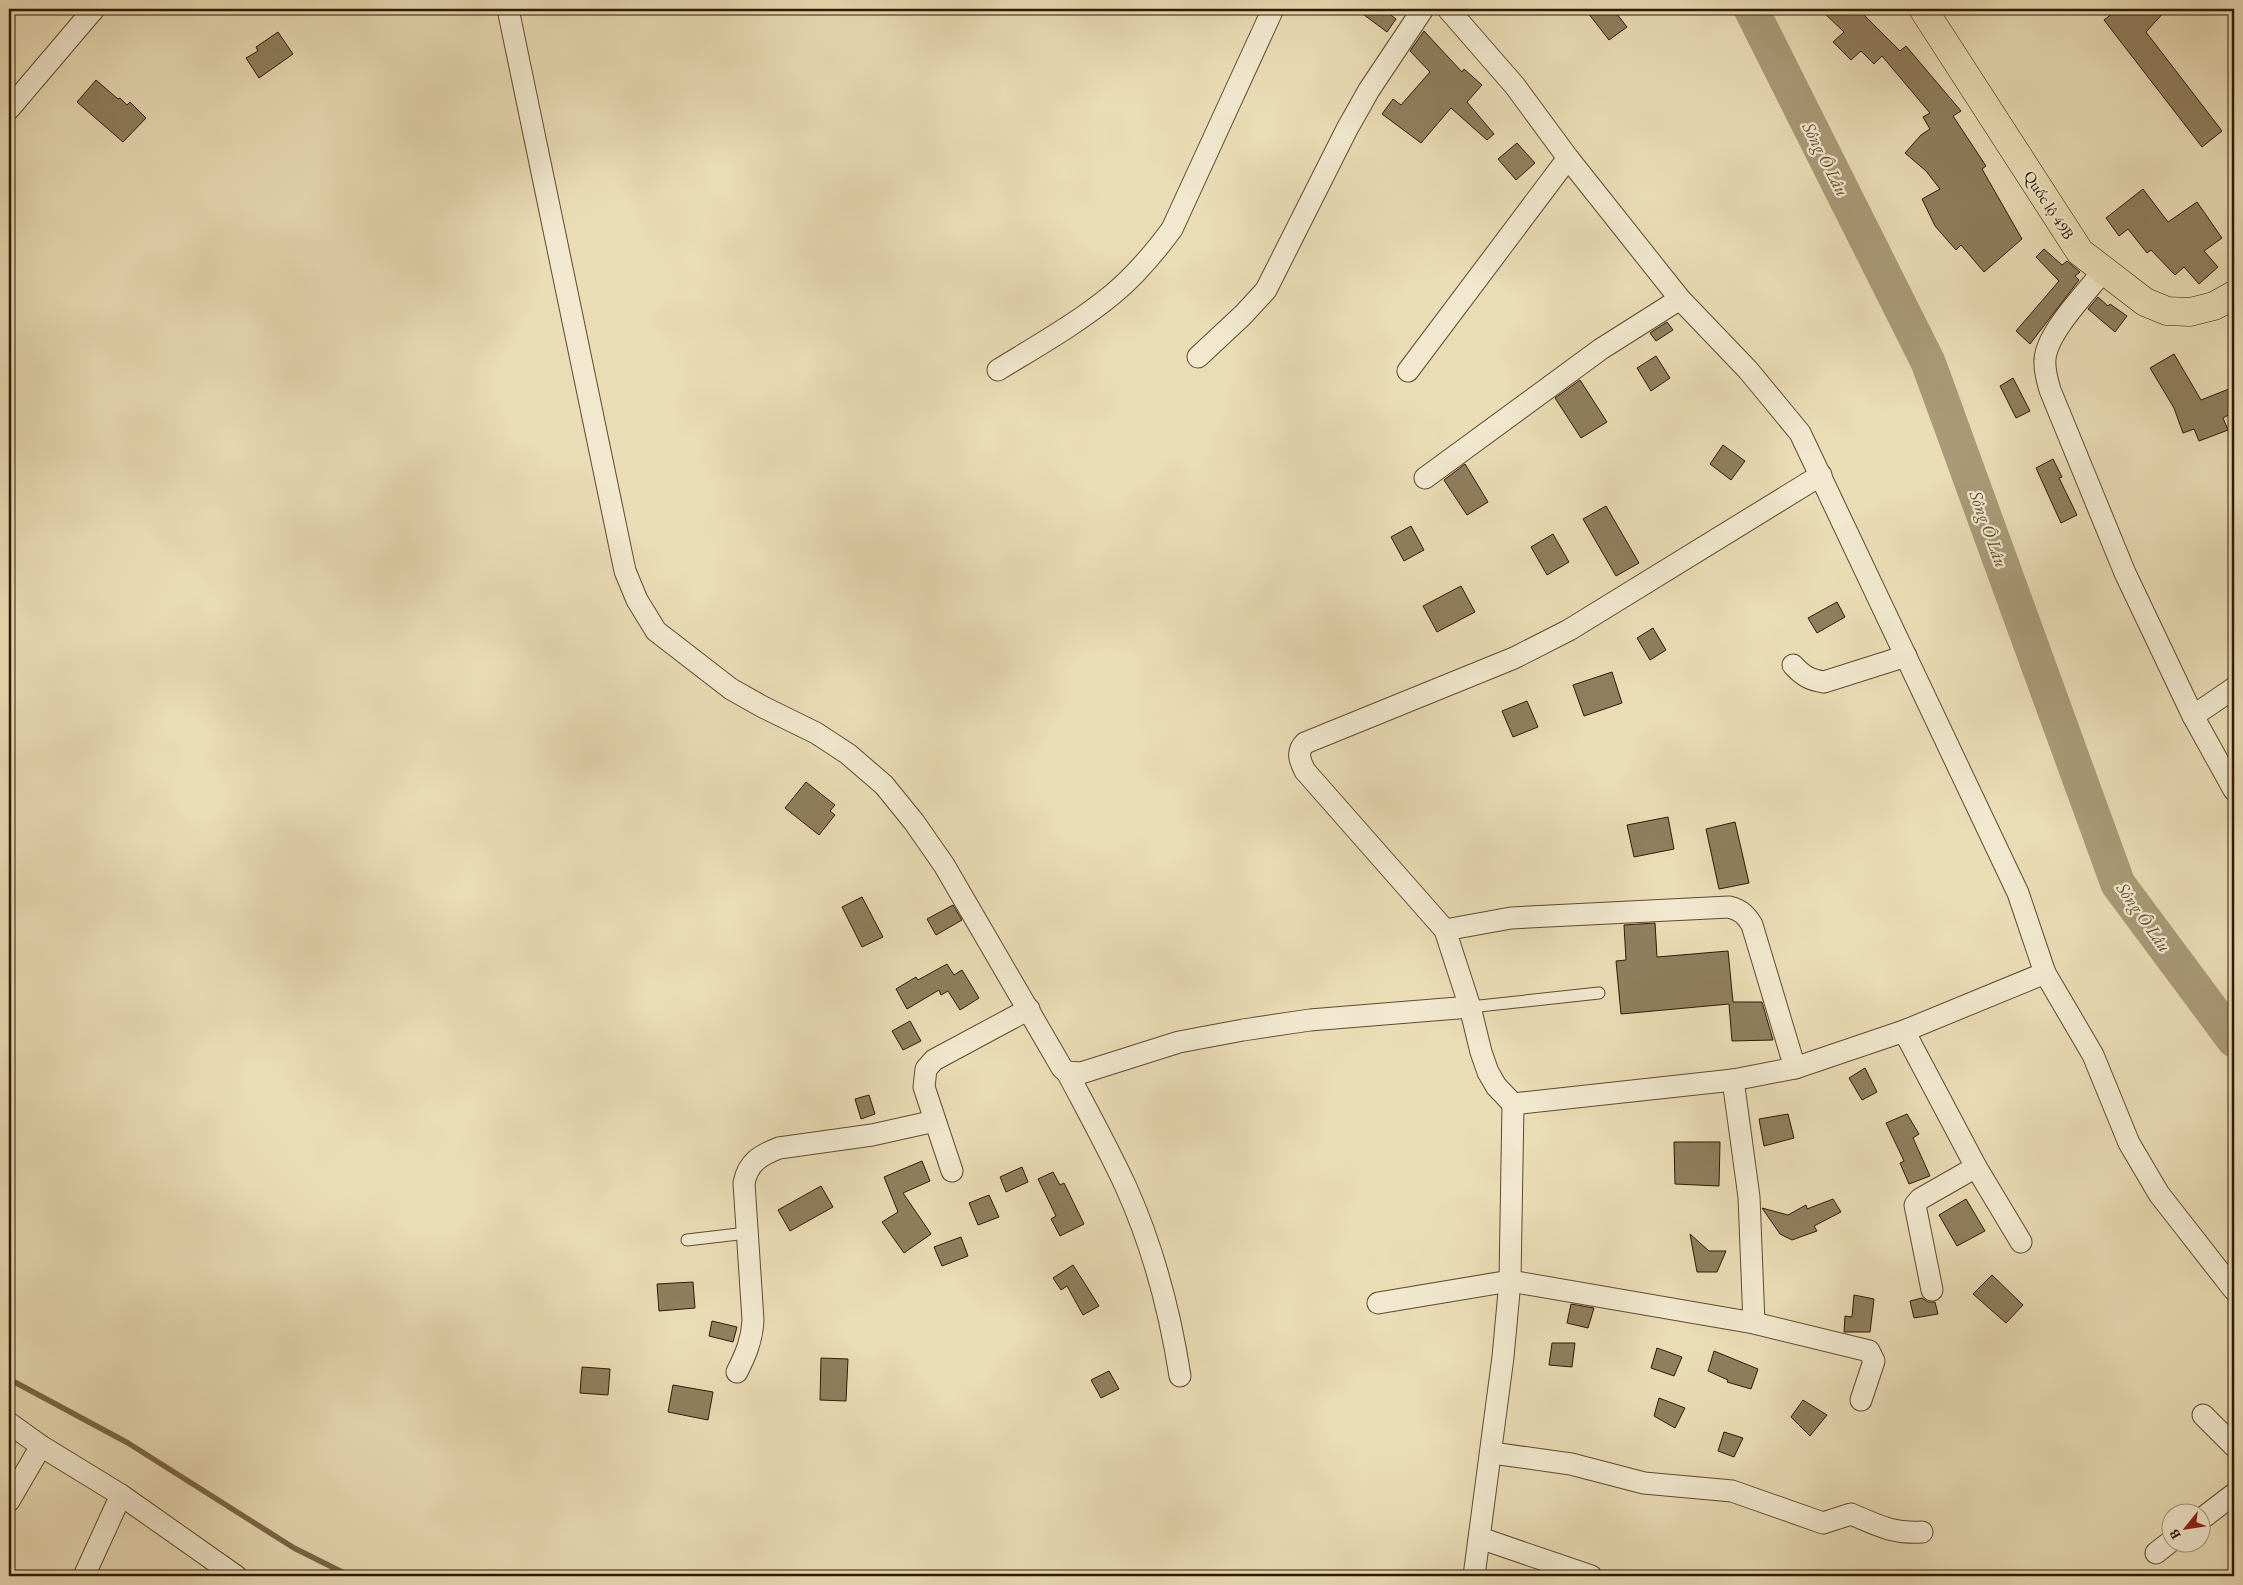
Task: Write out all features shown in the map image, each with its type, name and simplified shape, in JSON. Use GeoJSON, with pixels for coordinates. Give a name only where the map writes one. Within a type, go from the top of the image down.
{"type":"FeatureCollection","features":[{"type":"Feature","properties":{"kind":"main road","name":"Quốc lộ 49B"},"geometry":{"type":"LineString","coordinates":[[1923,9],[2080,252],[2145,302],[2167,311],[2190,312],[2214,306],[2234,295]]}},
{"type":"Feature","properties":{"kind":"street"},"geometry":{"type":"LineString","coordinates":[[9,109],[94,9]]}},
{"type":"Feature","properties":{"kind":"street"},"geometry":{"type":"LineString","coordinates":[[508,9],[625,570],[637,600],[656,631],[700,666],[763,708],[816,733],[848,754],[884,785],[914,822],[944,866],[1062,1068],[1067,1072],[1126,1186],[1141,1224],[1173,1328],[1180,1376]]}},
{"type":"Feature","properties":{"kind":"street"},"geometry":{"type":"LineString","coordinates":[[998,370],[1080,319],[1114,294],[1161,244],[1172,229],[1273,9]]}},
{"type":"Feature","properties":{"kind":"street"},"geometry":{"type":"LineString","coordinates":[[1198,357],[1266,290],[1347,129],[1369,90],[1422,9]]}},
{"type":"Feature","properties":{"kind":"street"},"geometry":{"type":"LineString","coordinates":[[1448,9],[1515,86],[1568,158],[1680,299],[1748,370],[1800,433],[2018,893],[2045,973],[2093,1055],[2129,1143],[2159,1194],[2234,1290]]}},
{"type":"Feature","properties":{"kind":"street"},"geometry":{"type":"LineString","coordinates":[[1408,371],[1568,158]]}},
{"type":"Feature","properties":{"kind":"street"},"geometry":{"type":"LineString","coordinates":[[2104,270],[2053,335],[2047,348],[2045,361],[2046,376],[2124,573],[2193,716],[2234,790]]}},
{"type":"Feature","properties":{"kind":"street"},"geometry":{"type":"LineString","coordinates":[[1425,478],[1601,349],[1680,299]]}},
{"type":"Feature","properties":{"kind":"street"},"geometry":{"type":"LineString","coordinates":[[1474,1576],[1492,1454],[1510,1281],[1513,1104],[1496,1086],[1480,1052],[1470,1007],[1445,930],[1306,771],[1299,755],[1300,748],[1305,743],[1505,662],[1569,630],[1821,475]]}},
{"type":"Feature","properties":{"kind":"street"},"geometry":{"type":"LineString","coordinates":[[1793,665],[1802,675],[1812,680],[1824,682],[1906,656]]}},
{"type":"Feature","properties":{"kind":"street"},"geometry":{"type":"LineString","coordinates":[[2193,716],[2234,688]]}},
{"type":"Feature","properties":{"kind":"street"},"geometry":{"type":"LineString","coordinates":[[1445,930],[1511,918],[1729,907],[1738,910],[1746,916],[1752,925],[1795,1068]]}},
{"type":"Feature","properties":{"kind":"street"},"geometry":{"type":"LineString","coordinates":[[1513,1104],[1733,1080],[1795,1068],[1904,1031],[2045,973]]}},
{"type":"Feature","properties":{"kind":"street"},"geometry":{"type":"LineString","coordinates":[[1067,1072],[1081,1073],[1179,1042],[1243,1030],[1310,1020],[1470,1007]]}},
{"type":"Feature","properties":{"kind":"street"},"geometry":{"type":"LineString","coordinates":[[952,1172],[924,1088],[926,1068],[934,1060],[1029,1009]]}},
{"type":"Feature","properties":{"kind":"street"},"geometry":{"type":"LineString","coordinates":[[1904,1031],[1976,1166],[2021,1242]]}},
{"type":"Feature","properties":{"kind":"street"},"geometry":{"type":"LineString","coordinates":[[1733,1080],[1749,1197],[1754,1323]]}},
{"type":"Feature","properties":{"kind":"street"},"geometry":{"type":"LineString","coordinates":[[737,1372],[750,1347],[754,1320],[744,1182],[746,1172],[754,1161],[766,1153],[779,1148],[872,1135],[935,1121]]}},
{"type":"Feature","properties":{"kind":"street"},"geometry":{"type":"LineString","coordinates":[[1932,1290],[1915,1205],[1920,1199],[1976,1166]]}},
{"type":"Feature","properties":{"kind":"street"},"geometry":{"type":"LineString","coordinates":[[1378,1303],[1510,1281],[1754,1323],[1869,1351],[1874,1360],[1861,1400]]}},
{"type":"Feature","properties":{"kind":"street"},"geometry":{"type":"LineString","coordinates":[[2203,1415],[2234,1446]]}},
{"type":"Feature","properties":{"kind":"street"},"geometry":{"type":"LineString","coordinates":[[9,1423],[41,1446],[121,1495],[236,1576]]}},
{"type":"Feature","properties":{"kind":"street"},"geometry":{"type":"LineString","coordinates":[[9,1501],[41,1446]]}},
{"type":"Feature","properties":{"kind":"street"},"geometry":{"type":"LineString","coordinates":[[1492,1454],[1570,1464],[1644,1483],[1732,1490],[1823,1523],[1851,1514],[1892,1531],[1905,1533],[1922,1532]]}},
{"type":"Feature","properties":{"kind":"street"},"geometry":{"type":"LineString","coordinates":[[2210,1512],[2234,1494]]}},
{"type":"Feature","properties":{"kind":"street"},"geometry":{"type":"LineString","coordinates":[[84,1576],[121,1495]]}},
{"type":"Feature","properties":{"kind":"street"},"geometry":{"type":"LineString","coordinates":[[1480,1538],[1591,1576]]}},
{"type":"Feature","properties":{"kind":"lane"},"geometry":{"type":"LineString","coordinates":[[1470,1007],[1599,993]]}},
{"type":"Feature","properties":{"kind":"lane"},"geometry":{"type":"LineString","coordinates":[[687,1240],[747,1233]]}},
{"type":"Feature","properties":{"kind":"building"},"geometry":{"type":"Polygon","coordinates":[[[1356,9],[1383,9],[1396,19],[1387,32],[1356,9]]]}},
{"type":"Feature","properties":{"kind":"building"},"geometry":{"type":"Polygon","coordinates":[[[1585,9],[1613,9],[1627,27],[1609,40],[1585,9]]]}},
{"type":"Feature","properties":{"kind":"building"},"geometry":{"type":"Polygon","coordinates":[[[1820,9],[1858,9],[1900,51],[1906,46],[1961,111],[1953,116],[1986,166],[1982,169],[2022,239],[1984,272],[1961,245],[1956,250],[1935,226],[1922,199],[1940,189],[1926,171],[1905,153],[1921,135],[1930,129],[1923,117],[1930,113],[1882,56],[1874,64],[1861,51],[1851,60],[1833,42],[1844,32],[1820,9]]]}},
{"type":"Feature","properties":{"kind":"building"},"geometry":{"type":"Polygon","coordinates":[[[2118,9],[2167,9],[2146,32],[2222,131],[2202,147],[2104,20],[2118,9]]]}},
{"type":"Feature","properties":{"kind":"building"},"geometry":{"type":"Polygon","coordinates":[[[1424,31],[1462,72],[1464,69],[1482,85],[1467,102],[1494,134],[1487,140],[1451,108],[1421,143],[1382,114],[1393,99],[1401,105],[1430,72],[1410,51],[1424,31]]]}},
{"type":"Feature","properties":{"kind":"building"},"geometry":{"type":"Polygon","coordinates":[[[278,32],[293,54],[259,78],[246,58],[258,51],[256,47],[278,32]]]}},
{"type":"Feature","properties":{"kind":"building"},"geometry":{"type":"Polygon","coordinates":[[[96,80],[127,105],[130,102],[146,118],[123,142],[77,102],[96,80]]]}},
{"type":"Feature","properties":{"kind":"building"},"geometry":{"type":"Polygon","coordinates":[[[1517,143],[1535,163],[1516,180],[1498,159],[1517,143]]]}},
{"type":"Feature","properties":{"kind":"building"},"geometry":{"type":"Polygon","coordinates":[[[2143,189],[2168,222],[2197,202],[2222,238],[2204,251],[2218,267],[2199,284],[2184,267],[2175,275],[2151,250],[2147,253],[2128,229],[2119,236],[2106,218],[2143,189]]]}},
{"type":"Feature","properties":{"kind":"building"},"geometry":{"type":"Polygon","coordinates":[[[2044,249],[2062,265],[2067,261],[2080,272],[2075,276],[2079,280],[2030,344],[2016,331],[2059,281],[2036,257],[2044,249]]]}},
{"type":"Feature","properties":{"kind":"building"},"geometry":{"type":"Polygon","coordinates":[[[2098,297],[2108,306],[2110,304],[2127,316],[2115,332],[2088,309],[2098,297]]]}},
{"type":"Feature","properties":{"kind":"building"},"geometry":{"type":"Polygon","coordinates":[[[1667,322],[1673,330],[1656,341],[1650,333],[1667,322]]]}},
{"type":"Feature","properties":{"kind":"building"},"geometry":{"type":"Polygon","coordinates":[[[2174,354],[2201,400],[2234,387],[2234,412],[2223,418],[2228,430],[2199,441],[2194,429],[2183,433],[2174,408],[2150,368],[2174,354]]]}},
{"type":"Feature","properties":{"kind":"building"},"geometry":{"type":"Polygon","coordinates":[[[1656,356],[1670,378],[1651,391],[1637,368],[1656,356]]]}},
{"type":"Feature","properties":{"kind":"building"},"geometry":{"type":"Polygon","coordinates":[[[2013,378],[2030,411],[2016,418],[2000,386],[2013,378]]]}},
{"type":"Feature","properties":{"kind":"building"},"geometry":{"type":"Polygon","coordinates":[[[1580,380],[1607,422],[1581,438],[1555,398],[1580,380]]]}},
{"type":"Feature","properties":{"kind":"building"},"geometry":{"type":"Polygon","coordinates":[[[1723,445],[1745,461],[1731,480],[1710,464],[1723,445]]]}},
{"type":"Feature","properties":{"kind":"building"},"geometry":{"type":"Polygon","coordinates":[[[2053,459],[2062,477],[2059,478],[2077,515],[2061,523],[2036,468],[2053,459]]]}},
{"type":"Feature","properties":{"kind":"building"},"geometry":{"type":"Polygon","coordinates":[[[1465,464],[1488,502],[1467,515],[1444,480],[1465,464]]]}},
{"type":"Feature","properties":{"kind":"building"},"geometry":{"type":"Polygon","coordinates":[[[1606,506],[1639,563],[1616,576],[1583,519],[1606,506]]]}},
{"type":"Feature","properties":{"kind":"building"},"geometry":{"type":"Polygon","coordinates":[[[1411,526],[1424,550],[1404,561],[1391,537],[1411,526]]]}},
{"type":"Feature","properties":{"kind":"building"},"geometry":{"type":"Polygon","coordinates":[[[1553,534],[1569,562],[1547,575],[1531,547],[1553,534]]]}},
{"type":"Feature","properties":{"kind":"building"},"geometry":{"type":"Polygon","coordinates":[[[1461,586],[1475,612],[1437,632],[1423,606],[1461,586]]]}},
{"type":"Feature","properties":{"kind":"building"},"geometry":{"type":"Polygon","coordinates":[[[1837,602],[1845,617],[1817,633],[1808,618],[1837,602]]]}},
{"type":"Feature","properties":{"kind":"building"},"geometry":{"type":"Polygon","coordinates":[[[1653,628],[1666,650],[1650,660],[1637,638],[1653,628]]]}},
{"type":"Feature","properties":{"kind":"building"},"geometry":{"type":"Polygon","coordinates":[[[1612,672],[1622,703],[1584,716],[1573,685],[1612,672]]]}},
{"type":"Feature","properties":{"kind":"building"},"geometry":{"type":"Polygon","coordinates":[[[1527,701],[1538,727],[1513,737],[1502,711],[1527,701]]]}},
{"type":"Feature","properties":{"kind":"building"},"geometry":{"type":"Polygon","coordinates":[[[806,782],[835,805],[830,811],[835,815],[819,835],[785,808],[806,782]]]}},
{"type":"Feature","properties":{"kind":"building"},"geometry":{"type":"Polygon","coordinates":[[[1668,817],[1674,849],[1634,857],[1627,825],[1668,817]]]}},
{"type":"Feature","properties":{"kind":"building"},"geometry":{"type":"Polygon","coordinates":[[[1735,822],[1749,883],[1719,889],[1706,829],[1735,822]]]}},
{"type":"Feature","properties":{"kind":"building"},"geometry":{"type":"Polygon","coordinates":[[[862,897],[883,937],[862,947],[842,907],[862,897]]]}},
{"type":"Feature","properties":{"kind":"building"},"geometry":{"type":"Polygon","coordinates":[[[953,905],[962,920],[936,935],[927,919],[953,905]]]}},
{"type":"Feature","properties":{"kind":"building"},"geometry":{"type":"Polygon","coordinates":[[[1655,923],[1657,957],[1728,951],[1733,1002],[1762,1002],[1773,1040],[1732,1041],[1729,1004],[1621,1014],[1616,961],[1626,960],[1624,925],[1655,923]]]}},
{"type":"Feature","properties":{"kind":"building"},"geometry":{"type":"Polygon","coordinates":[[[947,964],[954,975],[962,970],[979,998],[960,1010],[948,991],[941,995],[939,990],[907,1009],[896,989],[916,977],[918,980],[947,964]]]}},
{"type":"Feature","properties":{"kind":"building"},"geometry":{"type":"Polygon","coordinates":[[[910,1021],[921,1041],[903,1050],[892,1031],[910,1021]]]}},
{"type":"Feature","properties":{"kind":"building"},"geometry":{"type":"Polygon","coordinates":[[[1865,1068],[1877,1092],[1862,1100],[1849,1078],[1865,1068]]]}},
{"type":"Feature","properties":{"kind":"building"},"geometry":{"type":"Polygon","coordinates":[[[869,1095],[875,1114],[861,1119],[855,1099],[869,1095]]]}},
{"type":"Feature","properties":{"kind":"building"},"geometry":{"type":"Polygon","coordinates":[[[1788,1114],[1794,1138],[1764,1146],[1759,1119],[1788,1114]]]}},
{"type":"Feature","properties":{"kind":"building"},"geometry":{"type":"Polygon","coordinates":[[[1907,1114],[1919,1134],[1913,1138],[1930,1176],[1909,1184],[1900,1163],[1904,1161],[1886,1123],[1907,1114]]]}},
{"type":"Feature","properties":{"kind":"building"},"geometry":{"type":"Polygon","coordinates":[[[1674,1142],[1720,1142],[1719,1186],[1675,1184],[1674,1142]]]}},
{"type":"Feature","properties":{"kind":"building"},"geometry":{"type":"Polygon","coordinates":[[[922,1161],[930,1181],[903,1193],[931,1234],[904,1253],[882,1222],[898,1212],[884,1177],[922,1161]]]}},
{"type":"Feature","properties":{"kind":"building"},"geometry":{"type":"Polygon","coordinates":[[[1022,1167],[1028,1182],[1006,1192],[1000,1177],[1022,1167]]]}},
{"type":"Feature","properties":{"kind":"building"},"geometry":{"type":"Polygon","coordinates":[[[1053,1172],[1060,1185],[1064,1183],[1084,1224],[1060,1236],[1051,1219],[1056,1216],[1038,1179],[1053,1172]]]}},
{"type":"Feature","properties":{"kind":"building"},"geometry":{"type":"Polygon","coordinates":[[[821,1186],[833,1207],[790,1231],[778,1210],[821,1186]]]}},
{"type":"Feature","properties":{"kind":"building"},"geometry":{"type":"Polygon","coordinates":[[[989,1195],[999,1217],[978,1225],[969,1203],[989,1195]]]}},
{"type":"Feature","properties":{"kind":"building"},"geometry":{"type":"Polygon","coordinates":[[[1833,1199],[1841,1212],[1814,1226],[1817,1231],[1792,1240],[1780,1234],[1762,1208],[1788,1215],[1806,1205],[1807,1209],[1833,1199]]]}},
{"type":"Feature","properties":{"kind":"building"},"geometry":{"type":"Polygon","coordinates":[[[1966,1199],[1985,1231],[1957,1246],[1939,1215],[1966,1199]]]}},
{"type":"Feature","properties":{"kind":"building"},"geometry":{"type":"Polygon","coordinates":[[[1690,1234],[1709,1251],[1726,1251],[1717,1272],[1697,1272],[1690,1234]]]}},
{"type":"Feature","properties":{"kind":"building"},"geometry":{"type":"Polygon","coordinates":[[[961,1237],[968,1256],[942,1266],[934,1247],[961,1237]]]}},
{"type":"Feature","properties":{"kind":"building"},"geometry":{"type":"Polygon","coordinates":[[[1073,1265],[1099,1306],[1083,1315],[1067,1286],[1061,1290],[1053,1278],[1073,1265]]]}},
{"type":"Feature","properties":{"kind":"building"},"geometry":{"type":"Polygon","coordinates":[[[1992,1275],[2023,1305],[2006,1323],[1973,1294],[1992,1275]]]}},
{"type":"Feature","properties":{"kind":"building"},"geometry":{"type":"Polygon","coordinates":[[[693,1282],[695,1308],[659,1311],[657,1284],[693,1282]]]}},
{"type":"Feature","properties":{"kind":"building"},"geometry":{"type":"Polygon","coordinates":[[[1854,1295],[1874,1299],[1870,1332],[1844,1332],[1845,1316],[1852,1317],[1854,1295]]]}},
{"type":"Feature","properties":{"kind":"building"},"geometry":{"type":"Polygon","coordinates":[[[1922,1298],[1928,1302],[1935,1302],[1938,1314],[1914,1318],[1910,1301],[1922,1298]]]}},
{"type":"Feature","properties":{"kind":"building"},"geometry":{"type":"Polygon","coordinates":[[[1571,1304],[1594,1308],[1588,1328],[1567,1323],[1571,1304]]]}},
{"type":"Feature","properties":{"kind":"building"},"geometry":{"type":"Polygon","coordinates":[[[712,1321],[737,1327],[733,1342],[709,1336],[712,1321]]]}},
{"type":"Feature","properties":{"kind":"building"},"geometry":{"type":"Polygon","coordinates":[[[1552,1343],[1575,1343],[1572,1367],[1549,1365],[1552,1343]]]}},
{"type":"Feature","properties":{"kind":"building"},"geometry":{"type":"Polygon","coordinates":[[[1657,1348],[1682,1357],[1674,1376],[1651,1368],[1657,1348]]]}},
{"type":"Feature","properties":{"kind":"building"},"geometry":{"type":"Polygon","coordinates":[[[1714,1351],[1758,1369],[1751,1389],[1727,1382],[1728,1380],[1708,1371],[1714,1351]]]}},
{"type":"Feature","properties":{"kind":"building"},"geometry":{"type":"Polygon","coordinates":[[[821,1358],[848,1359],[846,1401],[820,1400],[821,1358]]]}},
{"type":"Feature","properties":{"kind":"building"},"geometry":{"type":"Polygon","coordinates":[[[582,1367],[610,1369],[608,1395],[580,1393],[582,1367]]]}},
{"type":"Feature","properties":{"kind":"building"},"geometry":{"type":"Polygon","coordinates":[[[1109,1371],[1119,1389],[1101,1398],[1091,1380],[1109,1371]]]}},
{"type":"Feature","properties":{"kind":"building"},"geometry":{"type":"Polygon","coordinates":[[[673,1385],[713,1392],[708,1420],[668,1412],[673,1385]]]}},
{"type":"Feature","properties":{"kind":"building"},"geometry":{"type":"Polygon","coordinates":[[[1659,1398],[1685,1408],[1675,1428],[1654,1416],[1659,1398]]]}},
{"type":"Feature","properties":{"kind":"building"},"geometry":{"type":"Polygon","coordinates":[[[1803,1400],[1827,1415],[1810,1436],[1791,1417],[1803,1400]]]}},
{"type":"Feature","properties":{"kind":"building"},"geometry":{"type":"Polygon","coordinates":[[[1724,1432],[1743,1438],[1734,1457],[1718,1451],[1724,1432]]]}},
{"type":"Feature","properties":{"kind":"waterway","name":"Sông Ô Lâu"},"geometry":{"type":"LineString","coordinates":[[1751,9],[1928,362],[2118,884],[2234,1040]]}},
{"type":"Feature","properties":{"kind":"waterway"},"geometry":{"type":"LineString","coordinates":[[9,1379],[128,1443],[294,1548],[350,1576]]}}]}
